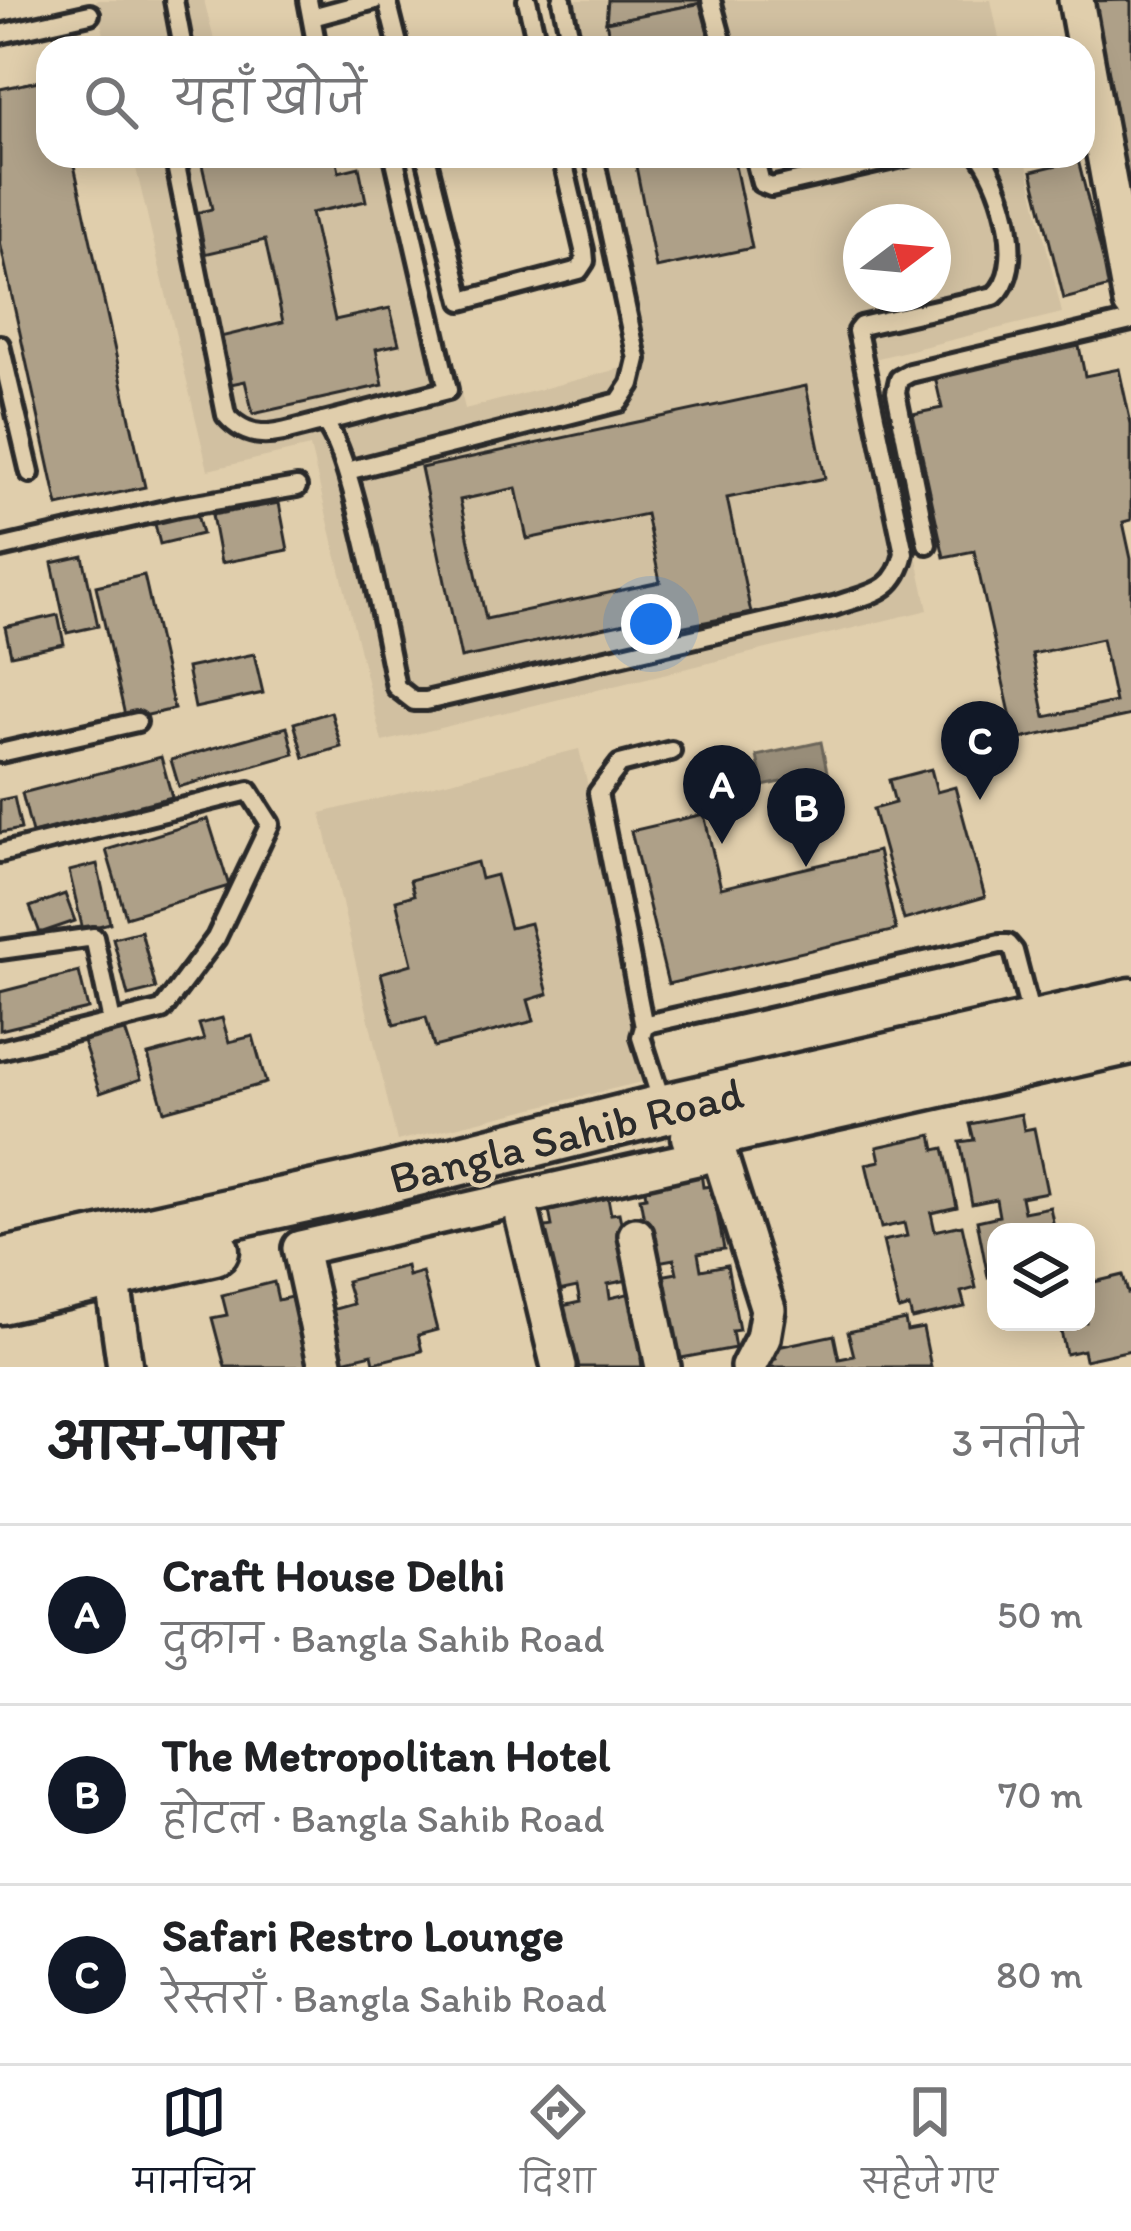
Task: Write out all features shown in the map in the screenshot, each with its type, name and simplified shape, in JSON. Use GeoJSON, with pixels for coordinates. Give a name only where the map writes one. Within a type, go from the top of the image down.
{"type":"FeatureCollection","features":[{"type":"Feature","properties":{"kind":"street"},"geometry":{"type":"LineString","coordinates":[[1076,0],[1083,36]]}},
{"type":"Feature","properties":{"kind":"street"},"geometry":{"type":"LineString","coordinates":[[1095,104],[1131,300]]}},
{"type":"Feature","properties":{"kind":"street","name":"Bangla Sahib Road"},"geometry":{"type":"LineString","coordinates":[[0,1264],[361,1185],[664,1109],[1131,1003]]}},
{"type":"Feature","properties":{"kind":"street","name":"Bangla Sahib Road"},"geometry":{"type":"LineString","coordinates":[[0,1299],[669,1142],[1131,1040]]}},
{"type":"Feature","properties":{"kind":"street"},"geometry":{"type":"LineString","coordinates":[[326,1367],[300,1248],[730,1151],[768,1309],[764,1338],[743,1366]]}},
{"type":"Feature","properties":{"kind":"street"},"geometry":{"type":"LineString","coordinates":[[523,1218],[559,1367]]}},
{"type":"Feature","properties":{"kind":"street"},"geometry":{"type":"LineString","coordinates":[[636,1235],[663,1367]]}},
{"type":"Feature","properties":{"kind":"street"},"geometry":{"type":"LineString","coordinates":[[112,1274],[125,1367]]}},
{"type":"Feature","properties":{"kind":"lane"},"geometry":{"type":"LineString","coordinates":[[174,0],[181,36]]}},
{"type":"Feature","properties":{"kind":"lane"},"geometry":{"type":"LineString","coordinates":[[310,9],[375,0]]}},
{"type":"Feature","properties":{"kind":"lane"},"geometry":{"type":"LineString","coordinates":[[387,0],[396,36]]}},
{"type":"Feature","properties":{"kind":"lane"},"geometry":{"type":"LineString","coordinates":[[527,0],[535,36]]}},
{"type":"Feature","properties":{"kind":"lane"},"geometry":{"type":"LineString","coordinates":[[562,0],[570,36]]}},
{"type":"Feature","properties":{"kind":"lane"},"geometry":{"type":"LineString","coordinates":[[711,0],[721,36]]}},
{"type":"Feature","properties":{"kind":"lane"},"geometry":{"type":"LineString","coordinates":[[0,34],[90,14]]}},
{"type":"Feature","properties":{"kind":"lane"},"geometry":{"type":"LineString","coordinates":[[178,168],[226,415],[238,430],[254,436],[448,390],[397,168]]}},
{"type":"Feature","properties":{"kind":"lane"},"geometry":{"type":"LineString","coordinates":[[429,168],[462,301],[579,270],[585,262],[584,250],[565,168]]}},
{"type":"Feature","properties":{"kind":"lane"},"geometry":{"type":"LineString","coordinates":[[346,470],[619,402],[631,384],[637,359],[597,168]]}},
{"type":"Feature","properties":{"kind":"lane"},"geometry":{"type":"LineString","coordinates":[[757,168],[761,182],[771,188],[856,168]]}},
{"type":"Feature","properties":{"kind":"lane"},"geometry":{"type":"LineString","coordinates":[[323,422],[332,429],[346,470],[396,687],[414,701],[835,606],[886,588],[899,576],[904,553],[857,332],[862,326],[994,296],[1004,288],[1011,277],[1010,235],[987,168]]}},
{"type":"Feature","properties":{"kind":"lane"},"geometry":{"type":"LineString","coordinates":[[927,544],[896,392],[899,379],[1131,321]]}},
{"type":"Feature","properties":{"kind":"lane"},"geometry":{"type":"LineString","coordinates":[[0,345],[31,473]]}},
{"type":"Feature","properties":{"kind":"lane"},"geometry":{"type":"LineString","coordinates":[[0,548],[178,507],[297,487]]}},
{"type":"Feature","properties":{"kind":"lane"},"geometry":{"type":"LineString","coordinates":[[0,753],[137,722]]}},
{"type":"Feature","properties":{"kind":"lane"},"geometry":{"type":"LineString","coordinates":[[664,1109],[641,1037],[644,1027],[598,793],[620,764],[671,751]]}},
{"type":"Feature","properties":{"kind":"lane"},"geometry":{"type":"LineString","coordinates":[[0,853],[249,791],[270,824],[217,938],[162,1010],[0,1050]]}},
{"type":"Feature","properties":{"kind":"lane"},"geometry":{"type":"LineString","coordinates":[[0,950],[94,937],[112,1022]]}},
{"type":"Feature","properties":{"kind":"lane"},"geometry":{"type":"LineString","coordinates":[[644,1027],[1008,944],[1014,951],[1033,1024]]}},
{"type":"Feature","properties":{"kind":"shaded area"},"geometry":{"type":"Polygon","coordinates":[[[96,0],[204,0],[213,36],[104,36],[96,0]]]}},
{"type":"Feature","properties":{"kind":"shaded area"},"geometry":{"type":"Polygon","coordinates":[[[551,0],[991,0],[998,36],[560,36],[551,0]]]}},
{"type":"Feature","properties":{"kind":"shaded area"},"geometry":{"type":"Polygon","coordinates":[[[136,168],[408,168],[465,409],[641,363],[593,168],[1028,168],[1062,313],[874,359],[928,610],[382,742],[310,447],[208,470],[136,168]]]}},
{"type":"Feature","properties":{"kind":"shaded area"},"geometry":{"type":"Polygon","coordinates":[[[821,742],[827,772],[763,786],[757,756],[821,742]]]}},
{"type":"Feature","properties":{"kind":"shaded area"},"geometry":{"type":"Polygon","coordinates":[[[579,749],[658,1078],[397,1141],[321,813],[579,749]]]}},
{"type":"Feature","properties":{"kind":"building"},"geometry":{"type":"Polygon","coordinates":[[[608,0],[701,0],[702,3],[606,22],[608,0]]]}},
{"type":"Feature","properties":{"kind":"building"},"geometry":{"type":"Polygon","coordinates":[[[1131,0],[1131,193],[1090,1],[1131,0]]]}},
{"type":"Feature","properties":{"kind":"building"},"geometry":{"type":"Polygon","coordinates":[[[702,3],[709,36],[609,36],[606,22],[702,3]]]}},
{"type":"Feature","properties":{"kind":"building"},"geometry":{"type":"Polygon","coordinates":[[[36,82],[36,168],[75,168],[145,487],[58,506],[0,242],[0,89],[36,82]]]}},
{"type":"Feature","properties":{"kind":"building"},"geometry":{"type":"Polygon","coordinates":[[[203,168],[338,168],[339,172],[359,168],[366,201],[311,213],[335,320],[390,308],[399,344],[376,349],[383,385],[253,414],[245,381],[226,385],[216,338],[283,322],[265,240],[200,255],[191,214],[212,209],[203,168]]]}},
{"type":"Feature","properties":{"kind":"building"},"geometry":{"type":"Polygon","coordinates":[[[636,168],[735,168],[752,248],[656,268],[636,168]]]}},
{"type":"Feature","properties":{"kind":"building"},"geometry":{"type":"Polygon","coordinates":[[[1080,168],[1110,287],[1064,299],[1032,171],[1080,168]]]}},
{"type":"Feature","properties":{"kind":"building"},"geometry":{"type":"Polygon","coordinates":[[[1079,346],[1085,376],[1119,369],[1131,424],[1131,520],[1123,522],[1131,559],[1131,715],[1016,740],[974,551],[944,557],[913,414],[942,408],[935,377],[1079,346]],[[1102,639],[1032,654],[1045,717],[1115,702],[1102,639]]]}},
{"type":"Feature","properties":{"kind":"building"},"geometry":{"type":"Polygon","coordinates":[[[806,386],[825,478],[727,498],[751,613],[670,629],[667,614],[461,658],[421,468],[806,386]],[[516,488],[460,500],[486,619],[660,582],[646,514],[527,539],[516,488]]]}},
{"type":"Feature","properties":{"kind":"building"},"geometry":{"type":"Polygon","coordinates":[[[279,503],[288,550],[221,563],[212,515],[279,503]]]}},
{"type":"Feature","properties":{"kind":"building"},"geometry":{"type":"Polygon","coordinates":[[[196,510],[202,534],[160,544],[154,520],[196,510]]]}},
{"type":"Feature","properties":{"kind":"building"},"geometry":{"type":"Polygon","coordinates":[[[83,556],[98,626],[67,633],[52,563],[83,556]]]}},
{"type":"Feature","properties":{"kind":"building"},"geometry":{"type":"Polygon","coordinates":[[[144,575],[174,709],[126,720],[96,586],[144,575]]]}},
{"type":"Feature","properties":{"kind":"building"},"geometry":{"type":"Polygon","coordinates":[[[58,615],[64,644],[11,655],[5,627],[58,615]]]}},
{"type":"Feature","properties":{"kind":"building"},"geometry":{"type":"Polygon","coordinates":[[[254,654],[263,693],[195,708],[187,668],[254,654]]]}},
{"type":"Feature","properties":{"kind":"building"},"geometry":{"type":"Polygon","coordinates":[[[331,712],[341,747],[304,758],[294,723],[331,712]]]}},
{"type":"Feature","properties":{"kind":"building"},"geometry":{"type":"Polygon","coordinates":[[[287,727],[294,754],[179,787],[171,760],[287,727]]]}},
{"type":"Feature","properties":{"kind":"building"},"geometry":{"type":"Polygon","coordinates":[[[161,757],[172,797],[32,833],[22,793],[161,757]]]}},
{"type":"Feature","properties":{"kind":"building"},"geometry":{"type":"Polygon","coordinates":[[[931,769],[937,792],[955,787],[985,897],[904,920],[873,809],[895,803],[889,780],[931,769]]]}},
{"type":"Feature","properties":{"kind":"building"},"geometry":{"type":"Polygon","coordinates":[[[14,797],[21,829],[0,833],[0,800],[14,797]]]}},
{"type":"Feature","properties":{"kind":"building"},"geometry":{"type":"Polygon","coordinates":[[[704,814],[721,888],[878,851],[896,930],[668,984],[631,831],[704,814]]]}},
{"type":"Feature","properties":{"kind":"building"},"geometry":{"type":"Polygon","coordinates":[[[208,819],[229,886],[126,917],[106,850],[208,819]]]}},
{"type":"Feature","properties":{"kind":"building"},"geometry":{"type":"Polygon","coordinates":[[[477,862],[481,879],[496,875],[510,928],[530,923],[548,994],[528,1000],[534,1021],[434,1047],[426,1017],[394,1025],[381,973],[412,964],[396,900],[414,895],[410,880],[477,862]]]}},
{"type":"Feature","properties":{"kind":"building"},"geometry":{"type":"Polygon","coordinates":[[[97,864],[110,923],[83,930],[69,871],[97,864]]]}},
{"type":"Feature","properties":{"kind":"building"},"geometry":{"type":"Polygon","coordinates":[[[65,894],[75,921],[40,933],[30,907],[65,894]]]}},
{"type":"Feature","properties":{"kind":"building"},"geometry":{"type":"Polygon","coordinates":[[[141,931],[156,989],[128,996],[113,938],[141,931]]]}},
{"type":"Feature","properties":{"kind":"building"},"geometry":{"type":"Polygon","coordinates":[[[79,972],[88,1009],[0,1030],[0,992],[79,972]]]}},
{"type":"Feature","properties":{"kind":"building"},"geometry":{"type":"Polygon","coordinates":[[[222,1018],[229,1042],[253,1036],[266,1083],[164,1111],[148,1055],[204,1040],[199,1024],[222,1018]]]}},
{"type":"Feature","properties":{"kind":"building"},"geometry":{"type":"Polygon","coordinates":[[[124,1027],[141,1079],[100,1093],[83,1041],[124,1027]]]}},
{"type":"Feature","properties":{"kind":"building"},"geometry":{"type":"Polygon","coordinates":[[[1021,1114],[1024,1130],[1034,1128],[1047,1192],[1021,1197],[1024,1212],[1050,1207],[1053,1223],[987,1223],[987,1272],[977,1221],[999,1216],[996,1199],[972,1204],[960,1142],[974,1140],[970,1124],[1021,1114]]]}},
{"type":"Feature","properties":{"kind":"building"},"geometry":{"type":"Polygon","coordinates":[[[932,1135],[935,1150],[944,1148],[957,1207],[931,1213],[935,1231],[962,1225],[976,1288],[961,1292],[965,1307],[912,1319],[909,1307],[899,1310],[883,1241],[907,1236],[904,1223],[881,1228],[866,1164],[880,1161],[877,1147],[932,1135]]]}},
{"type":"Feature","properties":{"kind":"building"},"geometry":{"type":"Polygon","coordinates":[[[701,1173],[703,1187],[712,1186],[724,1249],[698,1253],[701,1270],[727,1265],[739,1330],[732,1331],[735,1348],[676,1359],[655,1277],[677,1273],[674,1259],[652,1263],[640,1198],[646,1197],[644,1183],[701,1173]]]}},
{"type":"Feature","properties":{"kind":"building"},"geometry":{"type":"Polygon","coordinates":[[[608,1198],[611,1214],[619,1213],[633,1279],[608,1284],[610,1298],[636,1292],[650,1357],[641,1359],[642,1367],[571,1367],[558,1307],[580,1302],[577,1287],[554,1292],[540,1228],[552,1226],[549,1211],[608,1198]]]}},
{"type":"Feature","properties":{"kind":"building"},"geometry":{"type":"Polygon","coordinates":[[[406,1266],[408,1276],[422,1272],[437,1330],[418,1335],[422,1351],[374,1363],[372,1354],[343,1361],[331,1310],[353,1304],[346,1281],[406,1266]]]}},
{"type":"Feature","properties":{"kind":"building"},"geometry":{"type":"Polygon","coordinates":[[[1123,1275],[1131,1292],[1131,1350],[1085,1360],[1083,1350],[1066,1354],[1061,1331],[1095,1331],[1095,1282],[1123,1275]]]}},
{"type":"Feature","properties":{"kind":"building"},"geometry":{"type":"Polygon","coordinates":[[[274,1282],[278,1300],[291,1297],[308,1367],[225,1367],[212,1318],[227,1315],[222,1295],[274,1282]]]}},
{"type":"Feature","properties":{"kind":"building"},"geometry":{"type":"Polygon","coordinates":[[[905,1320],[907,1331],[923,1328],[931,1367],[766,1367],[765,1362],[776,1359],[773,1348],[834,1335],[839,1359],[854,1356],[848,1332],[905,1320]]]}},
{"type":"Feature","properties":{"kind":"place","name":"Safari Restro Lounge"},"geometry":{"type":"Point","coordinates":[980,800]}},
{"type":"Feature","properties":{"kind":"place","name":"Craft House Delhi"},"geometry":{"type":"Point","coordinates":[722,844]}},
{"type":"Feature","properties":{"kind":"place","name":"The Metropolitan Hotel"},"geometry":{"type":"Point","coordinates":[806,867]}}]}
